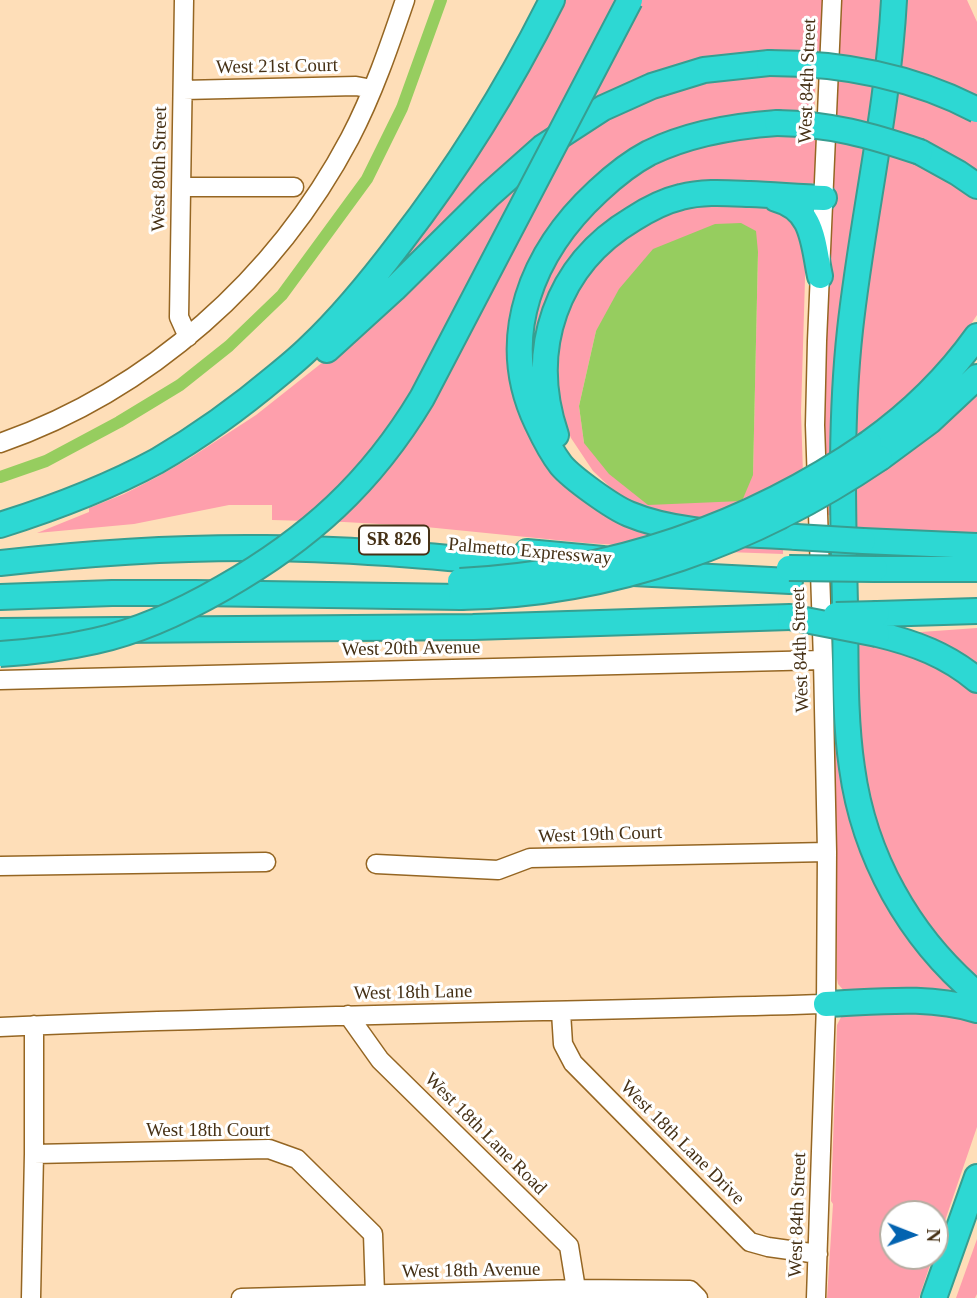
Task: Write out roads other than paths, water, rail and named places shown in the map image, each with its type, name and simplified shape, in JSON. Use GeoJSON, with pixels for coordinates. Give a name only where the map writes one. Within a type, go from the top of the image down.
{"type":"FeatureCollection","features":[{"type":"Feature","properties":{"kind":"highway"},"geometry":{"type":"LineString","coordinates":[[238,408],[309,348],[360,295],[426,210],[485,122],[552,0]]}},
{"type":"Feature","properties":{"kind":"highway"},"geometry":{"type":"LineString","coordinates":[[0,654],[97,641],[147,626],[192,606],[284,550],[324,519],[351,492],[396,439],[422,398],[629,0]]}},
{"type":"Feature","properties":{"kind":"highway"},"geometry":{"type":"LineString","coordinates":[[894,0],[888,74],[860,253],[845,390],[843,489],[848,732],[853,776],[865,830],[895,899],[925,941],[977,994]]}},
{"type":"Feature","properties":{"kind":"highway"},"geometry":{"type":"LineString","coordinates":[[0,525],[109,485],[177,449],[238,408],[299,373],[352,328],[489,195],[543,147],[603,108],[652,86],[704,70],[769,63],[802,63],[858,69],[900,78],[977,110]]}},
{"type":"Feature","properties":{"kind":"highway"},"geometry":{"type":"LineString","coordinates":[[977,186],[920,152],[841,128],[756,124],[689,138],[649,153],[615,175],[581,206],[554,240],[531,282],[522,317],[520,353],[524,384],[532,413],[546,443],[562,467],[604,500],[628,513],[656,523],[688,529],[977,546]]}},
{"type":"Feature","properties":{"kind":"highway"},"geometry":{"type":"LineString","coordinates":[[604,500],[568,458],[557,436],[548,412],[545,382],[545,356],[552,322],[564,289],[588,255],[617,228],[646,211],[681,197],[718,193],[824,198]]}},
{"type":"Feature","properties":{"kind":"highway"},"geometry":{"type":"LineString","coordinates":[[762,195],[787,201],[808,221],[820,276]]}},
{"type":"Feature","properties":{"kind":"highway"},"geometry":{"type":"LineString","coordinates":[[874,451],[895,424],[930,392],[977,336]]}},
{"type":"Feature","properties":{"kind":"highway"},"geometry":{"type":"LineString","coordinates":[[0,597],[460,589],[578,567],[671,543],[764,505],[834,467],[874,451],[930,421],[977,377]]}},
{"type":"Feature","properties":{"kind":"highway","name":"Palmetto Expressway"},"geometry":{"type":"LineString","coordinates":[[0,550],[138,538],[275,536],[393,540],[789,574],[875,576],[977,569]]}},
{"type":"Feature","properties":{"kind":"highway"},"geometry":{"type":"LineString","coordinates":[[0,563],[134,551],[267,548],[388,553],[646,574],[789,574]]}},
{"type":"Feature","properties":{"kind":"highway"},"geometry":{"type":"LineString","coordinates":[[875,576],[977,582]]}},
{"type":"Feature","properties":{"kind":"highway"},"geometry":{"type":"LineString","coordinates":[[0,582],[181,578],[460,589]]}},
{"type":"Feature","properties":{"kind":"highway"},"geometry":{"type":"LineString","coordinates":[[0,632],[473,627],[790,617],[877,624],[977,611]]}},
{"type":"Feature","properties":{"kind":"highway"},"geometry":{"type":"LineString","coordinates":[[877,624],[930,649],[977,680]]}},
{"type":"Feature","properties":{"kind":"highway"},"geometry":{"type":"LineString","coordinates":[[826,1004],[922,1000],[977,1010]]}},
{"type":"Feature","properties":{"kind":"highway"},"geometry":{"type":"LineString","coordinates":[[934,1298],[977,1177]]}},
{"type":"Feature","properties":{"kind":"street","name":"West 80th Street"},"geometry":{"type":"LineString","coordinates":[[184,0],[178,317],[188,337]]}},
{"type":"Feature","properties":{"kind":"street"},"geometry":{"type":"LineString","coordinates":[[0,443],[91,402],[136,374],[188,337],[253,275],[296,223],[341,154],[372,89],[405,0]]}},
{"type":"Feature","properties":{"kind":"street","name":"West 84th Street"},"geometry":{"type":"LineString","coordinates":[[816,1298],[826,1004],[827,852],[815,425],[832,0]]}},
{"type":"Feature","properties":{"kind":"street","name":"West 21st Court"},"geometry":{"type":"LineString","coordinates":[[183,90],[356,86],[372,89]]}},
{"type":"Feature","properties":{"kind":"street"},"geometry":{"type":"LineString","coordinates":[[181,187],[294,187]]}},
{"type":"Feature","properties":{"kind":"street","name":"West 20th Avenue"},"geometry":{"type":"LineString","coordinates":[[0,680],[823,660]]}},
{"type":"Feature","properties":{"kind":"street","name":"West 19th Court"},"geometry":{"type":"LineString","coordinates":[[376,864],[498,870],[530,858],[827,852]]}},
{"type":"Feature","properties":{"kind":"street"},"geometry":{"type":"LineString","coordinates":[[0,866],[266,862]]}},
{"type":"Feature","properties":{"kind":"street","name":"West 18th Lane"},"geometry":{"type":"LineString","coordinates":[[0,1027],[348,1015],[826,1004]]}},
{"type":"Feature","properties":{"kind":"street","name":"West 18th Lane Drive"},"geometry":{"type":"LineString","coordinates":[[561,1012],[563,1044],[573,1063],[750,1242],[818,1254]]}},
{"type":"Feature","properties":{"kind":"street","name":"West 18th Lane Road"},"geometry":{"type":"LineString","coordinates":[[348,1015],[380,1059],[569,1246],[576,1289]]}},
{"type":"Feature","properties":{"kind":"street"},"geometry":{"type":"LineString","coordinates":[[31,1298],[34,1025]]}},
{"type":"Feature","properties":{"kind":"street","name":"West 18th Court"},"geometry":{"type":"LineString","coordinates":[[34,1154],[269,1149],[297,1159],[373,1234],[375,1294]]}},
{"type":"Feature","properties":{"kind":"street","name":"West 18th Avenue"},"geometry":{"type":"LineString","coordinates":[[241,1298],[576,1289],[690,1290],[698,1298]]}},
{"type":"Feature","properties":{"kind":"waterway"},"geometry":{"type":"LineString","coordinates":[[0,477],[46,461],[180,385],[229,346],[282,295],[367,179],[402,108],[441,0]]}}]}
